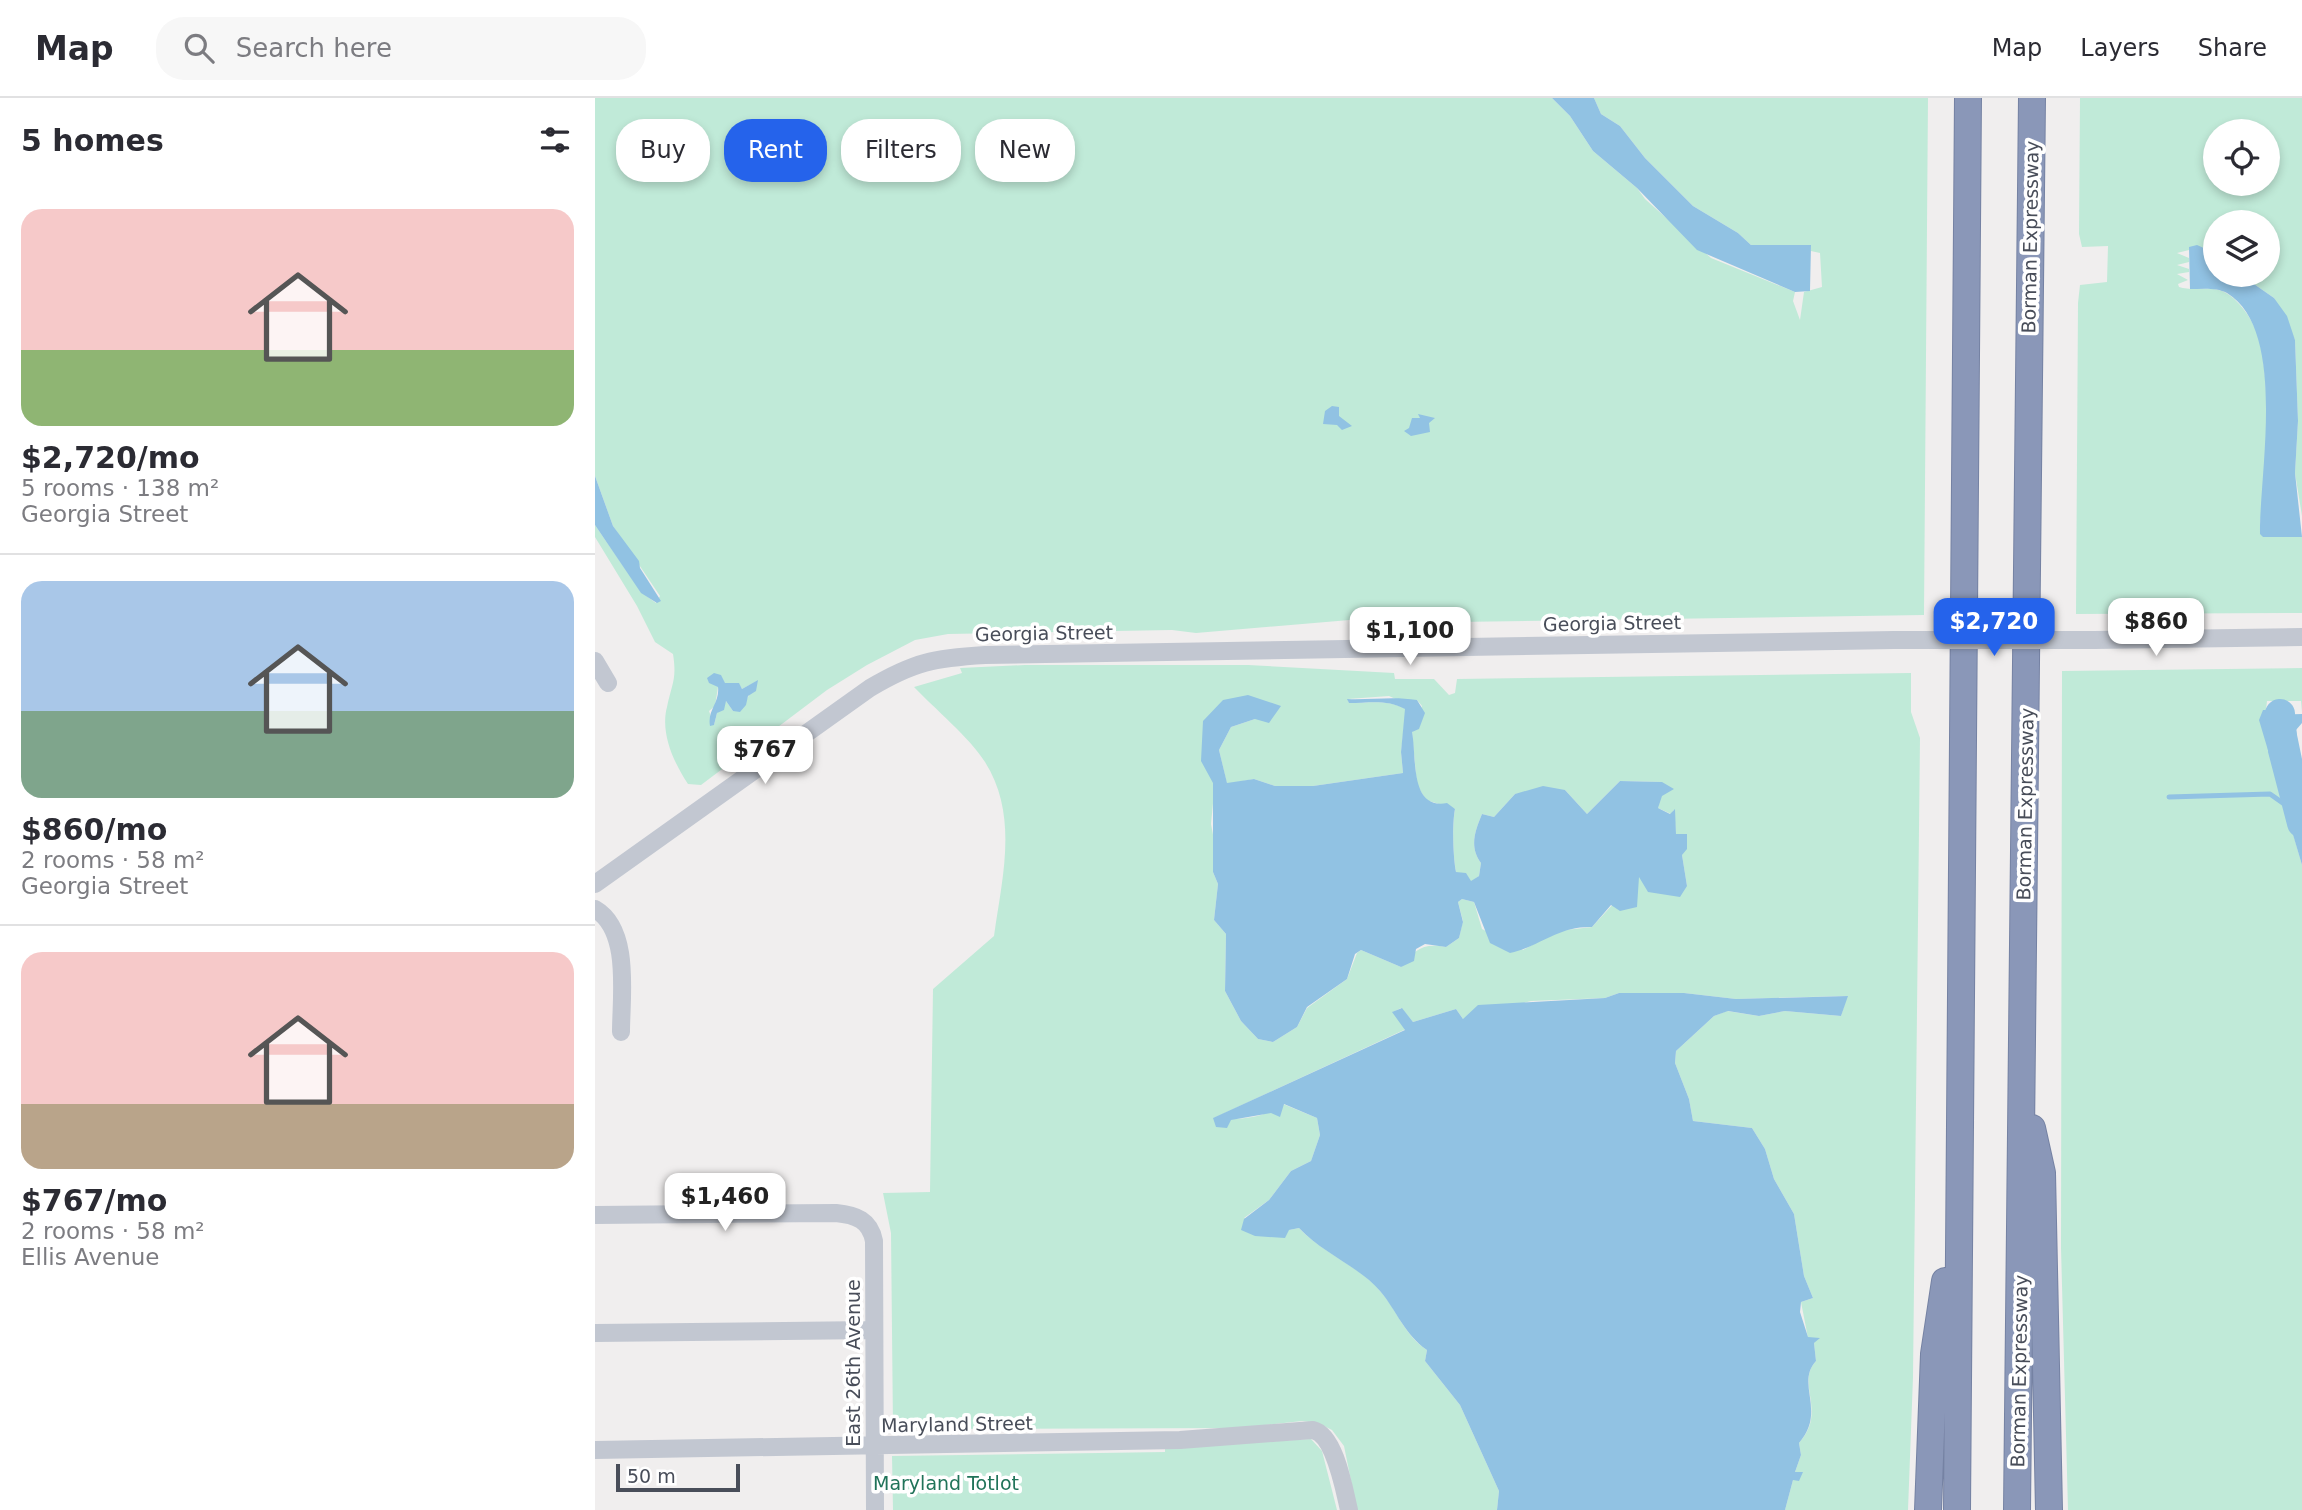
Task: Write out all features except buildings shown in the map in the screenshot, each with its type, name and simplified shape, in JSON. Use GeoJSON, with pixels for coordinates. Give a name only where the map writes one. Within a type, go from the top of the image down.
{"type":"FeatureCollection","features":[{"type":"Feature","properties":{"kind":"highway"},"geometry":{"type":"LineString","coordinates":[[1957,1510],[1968,98]]}},
{"type":"Feature","properties":{"kind":"highway","name":"Borman Expressway"},"geometry":{"type":"LineString","coordinates":[[2017,1510],[2032,98]]}},
{"type":"Feature","properties":{"kind":"highway"},"geometry":{"type":"LineString","coordinates":[[2022,1082],[2042,1173],[2049,1510]]}},
{"type":"Feature","properties":{"kind":"highway"},"geometry":{"type":"LineString","coordinates":[[1928,1510],[1934,1354],[1958,1196]]}},
{"type":"Feature","properties":{"kind":"street","name":"Georgia Street"},"geometry":{"type":"LineString","coordinates":[[595,884],[870,688],[922,662],[999,654],[1895,640],[2302,638]]}},
{"type":"Feature","properties":{"kind":"street"},"geometry":{"type":"LineString","coordinates":[[595,660],[608,683]]}},
{"type":"Feature","properties":{"kind":"street"},"geometry":{"type":"LineString","coordinates":[[595,909],[609,919],[618,948],[621,1032]]}},
{"type":"Feature","properties":{"kind":"street","name":"East 26th Avenue"},"geometry":{"type":"LineString","coordinates":[[595,1215],[836,1213],[862,1220],[868,1225],[874,1241],[875,1510]]}},
{"type":"Feature","properties":{"kind":"street"},"geometry":{"type":"LineString","coordinates":[[595,1332],[873,1330]]}},
{"type":"Feature","properties":{"kind":"street","name":"Maryland Street"},"geometry":{"type":"LineString","coordinates":[[595,1450],[1180,1440],[1318,1431],[1333,1452],[1349,1510]]}},
{"type":"Feature","properties":{"kind":"green space"},"geometry":{"type":"Polygon","coordinates":[[[595,98],[1552,98],[1570,116],[1593,151],[1637,188],[1645,199],[1711,258],[1795,292],[1793,301],[1800,320],[1804,292],[1822,287],[1820,253],[1811,251],[1811,245],[1751,245],[1738,233],[1693,206],[1645,158],[1620,126],[1601,114],[1594,98],[1928,98],[1924,615],[1456,622],[1462,615],[1432,613],[1196,633],[1172,630],[948,634],[915,640],[867,665],[827,690],[701,785],[688,784],[673,757],[667,737],[665,717],[674,675],[673,654],[655,642],[637,606],[595,537],[595,525],[641,592],[656,603],[660,596],[613,526],[595,476],[595,98]],[[757,681],[742,689],[739,684],[725,683],[718,687],[715,706],[709,711],[714,725],[717,713],[726,701],[733,711],[740,711],[757,681]]]}},
{"type":"Feature","properties":{"kind":"green space"},"geometry":{"type":"Polygon","coordinates":[[[2080,98],[2302,98],[2302,516],[2295,473],[2298,421],[2295,340],[2274,298],[2258,287],[2280,287],[2280,210],[2203,210],[2203,248],[2189,247],[2189,250],[2177,253],[2189,258],[2189,262],[2177,265],[2189,269],[2189,272],[2177,274],[2188,280],[2178,284],[2179,287],[2215,289],[2232,297],[2247,314],[2258,335],[2263,360],[2267,432],[2260,523],[2263,537],[2302,537],[2302,613],[2076,614],[2078,303],[2080,285],[2107,282],[2108,246],[2082,247],[2079,234],[2080,98]]]}},
{"type":"Feature","properties":{"kind":"green space"},"geometry":{"type":"Polygon","coordinates":[[[1025,665],[1248,665],[1394,673],[1395,679],[1434,679],[1449,695],[1455,693],[1457,679],[1911,673],[1911,712],[1920,738],[1913,1377],[1908,1510],[1785,1510],[1793,1480],[1802,1472],[1795,1472],[1801,1455],[1799,1443],[1811,1420],[1809,1379],[1810,1370],[1816,1361],[1814,1343],[1818,1338],[1808,1338],[1801,1302],[1813,1298],[1804,1276],[1794,1214],[1774,1179],[1765,1149],[1752,1128],[1693,1121],[1689,1099],[1675,1063],[1676,1051],[1714,1016],[1727,1011],[1759,1016],[1785,1011],[1841,1016],[1847,996],[1736,999],[1684,993],[1619,993],[1605,998],[1531,1001],[1463,1019],[1456,1009],[1413,1022],[1401,1008],[1393,1012],[1406,1029],[1214,1118],[1250,1117],[1267,1113],[1283,1104],[1317,1118],[1320,1135],[1311,1161],[1291,1171],[1269,1200],[1244,1218],[1289,1230],[1299,1228],[1372,1282],[1380,1291],[1412,1337],[1427,1350],[1425,1361],[1460,1405],[1499,1491],[1497,1510],[1357,1510],[1344,1446],[1332,1430],[1318,1423],[1302,1421],[1238,1428],[893,1429],[891,1233],[883,1193],[930,1192],[933,989],[994,936],[1004,870],[1005,825],[1002,804],[985,762],[970,743],[914,687],[962,673],[960,668],[1025,665]],[[1389,696],[1348,699],[1349,703],[1385,703],[1406,709],[1401,752],[1403,773],[1313,786],[1275,786],[1254,779],[1227,784],[1219,750],[1231,727],[1255,719],[1223,700],[1211,824],[1214,840],[1213,872],[1218,884],[1214,920],[1226,934],[1225,991],[1241,1021],[1258,1039],[1273,1042],[1297,1027],[1307,1008],[1347,979],[1357,953],[1361,950],[1401,967],[1420,949],[1431,946],[1446,947],[1459,938],[1463,921],[1458,902],[1462,899],[1474,902],[1482,929],[1523,950],[1557,931],[1592,927],[1639,876],[1687,886],[1682,855],[1687,834],[1676,834],[1674,810],[1671,814],[1658,808],[1662,782],[1620,781],[1587,814],[1565,790],[1515,794],[1494,817],[1482,814],[1474,839],[1475,851],[1481,863],[1479,876],[1471,882],[1456,872],[1453,840],[1455,809],[1426,800],[1417,785],[1412,732],[1422,706],[1417,700],[1398,700],[1389,696]]]}},
{"type":"Feature","properties":{"kind":"green space"},"geometry":{"type":"Polygon","coordinates":[[[2302,668],[2302,712],[2301,701],[2267,701],[2266,710],[2263,710],[2272,761],[2302,865],[2302,1510],[2068,1510],[2061,1248],[2062,671],[2302,668]]]}},
{"type":"Feature","properties":{"kind":"green space","name":"Maryland Totlot"},"geometry":{"type":"Polygon","coordinates":[[[1311,1439],[1322,1451],[1337,1510],[893,1510],[892,1456],[1165,1452],[1165,1448],[1311,1439]]]}},
{"type":"Feature","properties":{"kind":"water"},"geometry":{"type":"Polygon","coordinates":[[[1552,98],[1594,98],[1601,114],[1620,126],[1645,158],[1693,206],[1738,233],[1751,245],[1811,245],[1810,291],[1795,292],[1697,250],[1637,188],[1593,151],[1570,116],[1552,98]]]}},
{"type":"Feature","properties":{"kind":"water"},"geometry":{"type":"Polygon","coordinates":[[[2197,245],[2203,248],[2203,287],[2258,287],[2274,298],[2287,316],[2295,340],[2298,421],[2295,473],[2302,537],[2263,537],[2260,534],[2266,404],[2264,369],[2258,338],[2246,311],[2227,293],[2214,289],[2190,289],[2189,247],[2197,245]]]}},
{"type":"Feature","properties":{"kind":"water"},"geometry":{"type":"Polygon","coordinates":[[[1332,406],[1339,407],[1339,416],[1352,426],[1342,430],[1337,425],[1323,424],[1325,411],[1332,406]]]}},
{"type":"Feature","properties":{"kind":"water"},"geometry":{"type":"Polygon","coordinates":[[[1418,414],[1435,418],[1429,423],[1430,432],[1411,436],[1404,431],[1409,428],[1412,418],[1420,418],[1418,414]]]}},
{"type":"Feature","properties":{"kind":"water"},"geometry":{"type":"Polygon","coordinates":[[[595,476],[613,526],[639,561],[640,568],[661,601],[657,603],[641,593],[595,525],[595,476]]]}},
{"type":"Feature","properties":{"kind":"water"},"geometry":{"type":"Polygon","coordinates":[[[714,673],[721,675],[725,683],[739,683],[742,689],[758,680],[756,691],[748,696],[746,705],[740,712],[733,711],[726,701],[724,710],[717,713],[714,725],[710,726],[710,715],[718,687],[709,683],[707,678],[714,673]]]}},
{"type":"Feature","properties":{"kind":"water"},"geometry":{"type":"Polygon","coordinates":[[[1248,695],[1281,706],[1269,723],[1255,719],[1231,727],[1219,750],[1227,783],[1254,779],[1275,786],[1313,786],[1403,773],[1401,752],[1405,709],[1385,703],[1349,703],[1347,699],[1417,700],[1425,713],[1419,729],[1412,732],[1417,779],[1426,798],[1435,803],[1447,803],[1455,809],[1453,840],[1456,872],[1466,873],[1471,881],[1479,876],[1481,863],[1475,851],[1474,839],[1482,814],[1494,817],[1515,794],[1543,786],[1565,790],[1587,814],[1620,781],[1662,782],[1674,789],[1662,796],[1658,808],[1670,814],[1675,809],[1676,834],[1687,834],[1687,849],[1682,855],[1687,886],[1680,897],[1648,892],[1639,877],[1637,907],[1620,911],[1611,905],[1592,927],[1559,933],[1510,953],[1490,943],[1474,902],[1462,899],[1458,902],[1463,922],[1459,938],[1446,947],[1425,944],[1416,949],[1414,961],[1401,967],[1361,950],[1355,954],[1347,979],[1307,1007],[1297,1027],[1273,1042],[1258,1039],[1241,1021],[1225,991],[1226,934],[1214,920],[1218,884],[1213,872],[1213,783],[1201,761],[1203,721],[1223,700],[1248,695]]]}},
{"type":"Feature","properties":{"kind":"water"},"geometry":{"type":"Polygon","coordinates":[[[2263,710],[2266,710],[2266,715],[2302,714],[2302,723],[2296,730],[2302,759],[2302,865],[2259,720],[2263,710]]]}},
{"type":"Feature","properties":{"kind":"water"},"geometry":{"type":"Polygon","coordinates":[[[1619,993],[1684,993],[1736,999],[1848,996],[1841,1016],[1785,1011],[1759,1016],[1728,1011],[1714,1016],[1676,1051],[1675,1063],[1689,1099],[1693,1121],[1752,1128],[1765,1149],[1774,1179],[1794,1214],[1804,1276],[1813,1298],[1801,1302],[1800,1312],[1808,1337],[1820,1338],[1814,1343],[1816,1361],[1808,1379],[1811,1420],[1799,1443],[1801,1455],[1795,1472],[1803,1472],[1799,1481],[1793,1480],[1785,1510],[1497,1510],[1499,1491],[1460,1405],[1425,1361],[1427,1350],[1407,1330],[1380,1291],[1363,1275],[1299,1228],[1289,1230],[1285,1238],[1255,1236],[1241,1230],[1244,1219],[1269,1200],[1291,1171],[1311,1161],[1320,1135],[1317,1118],[1284,1104],[1280,1117],[1271,1113],[1231,1120],[1227,1128],[1216,1127],[1213,1118],[1405,1030],[1392,1012],[1402,1008],[1413,1022],[1456,1009],[1463,1019],[1478,1005],[1605,998],[1619,993]]]}},
{"type":"Feature","properties":{"kind":"waterway"},"geometry":{"type":"LineString","coordinates":[[2280,714],[2283,750],[2302,823]]}},
{"type":"Feature","properties":{"kind":"waterway"},"geometry":{"type":"LineString","coordinates":[[2169,797],[2270,794],[2290,808]]}}]}
